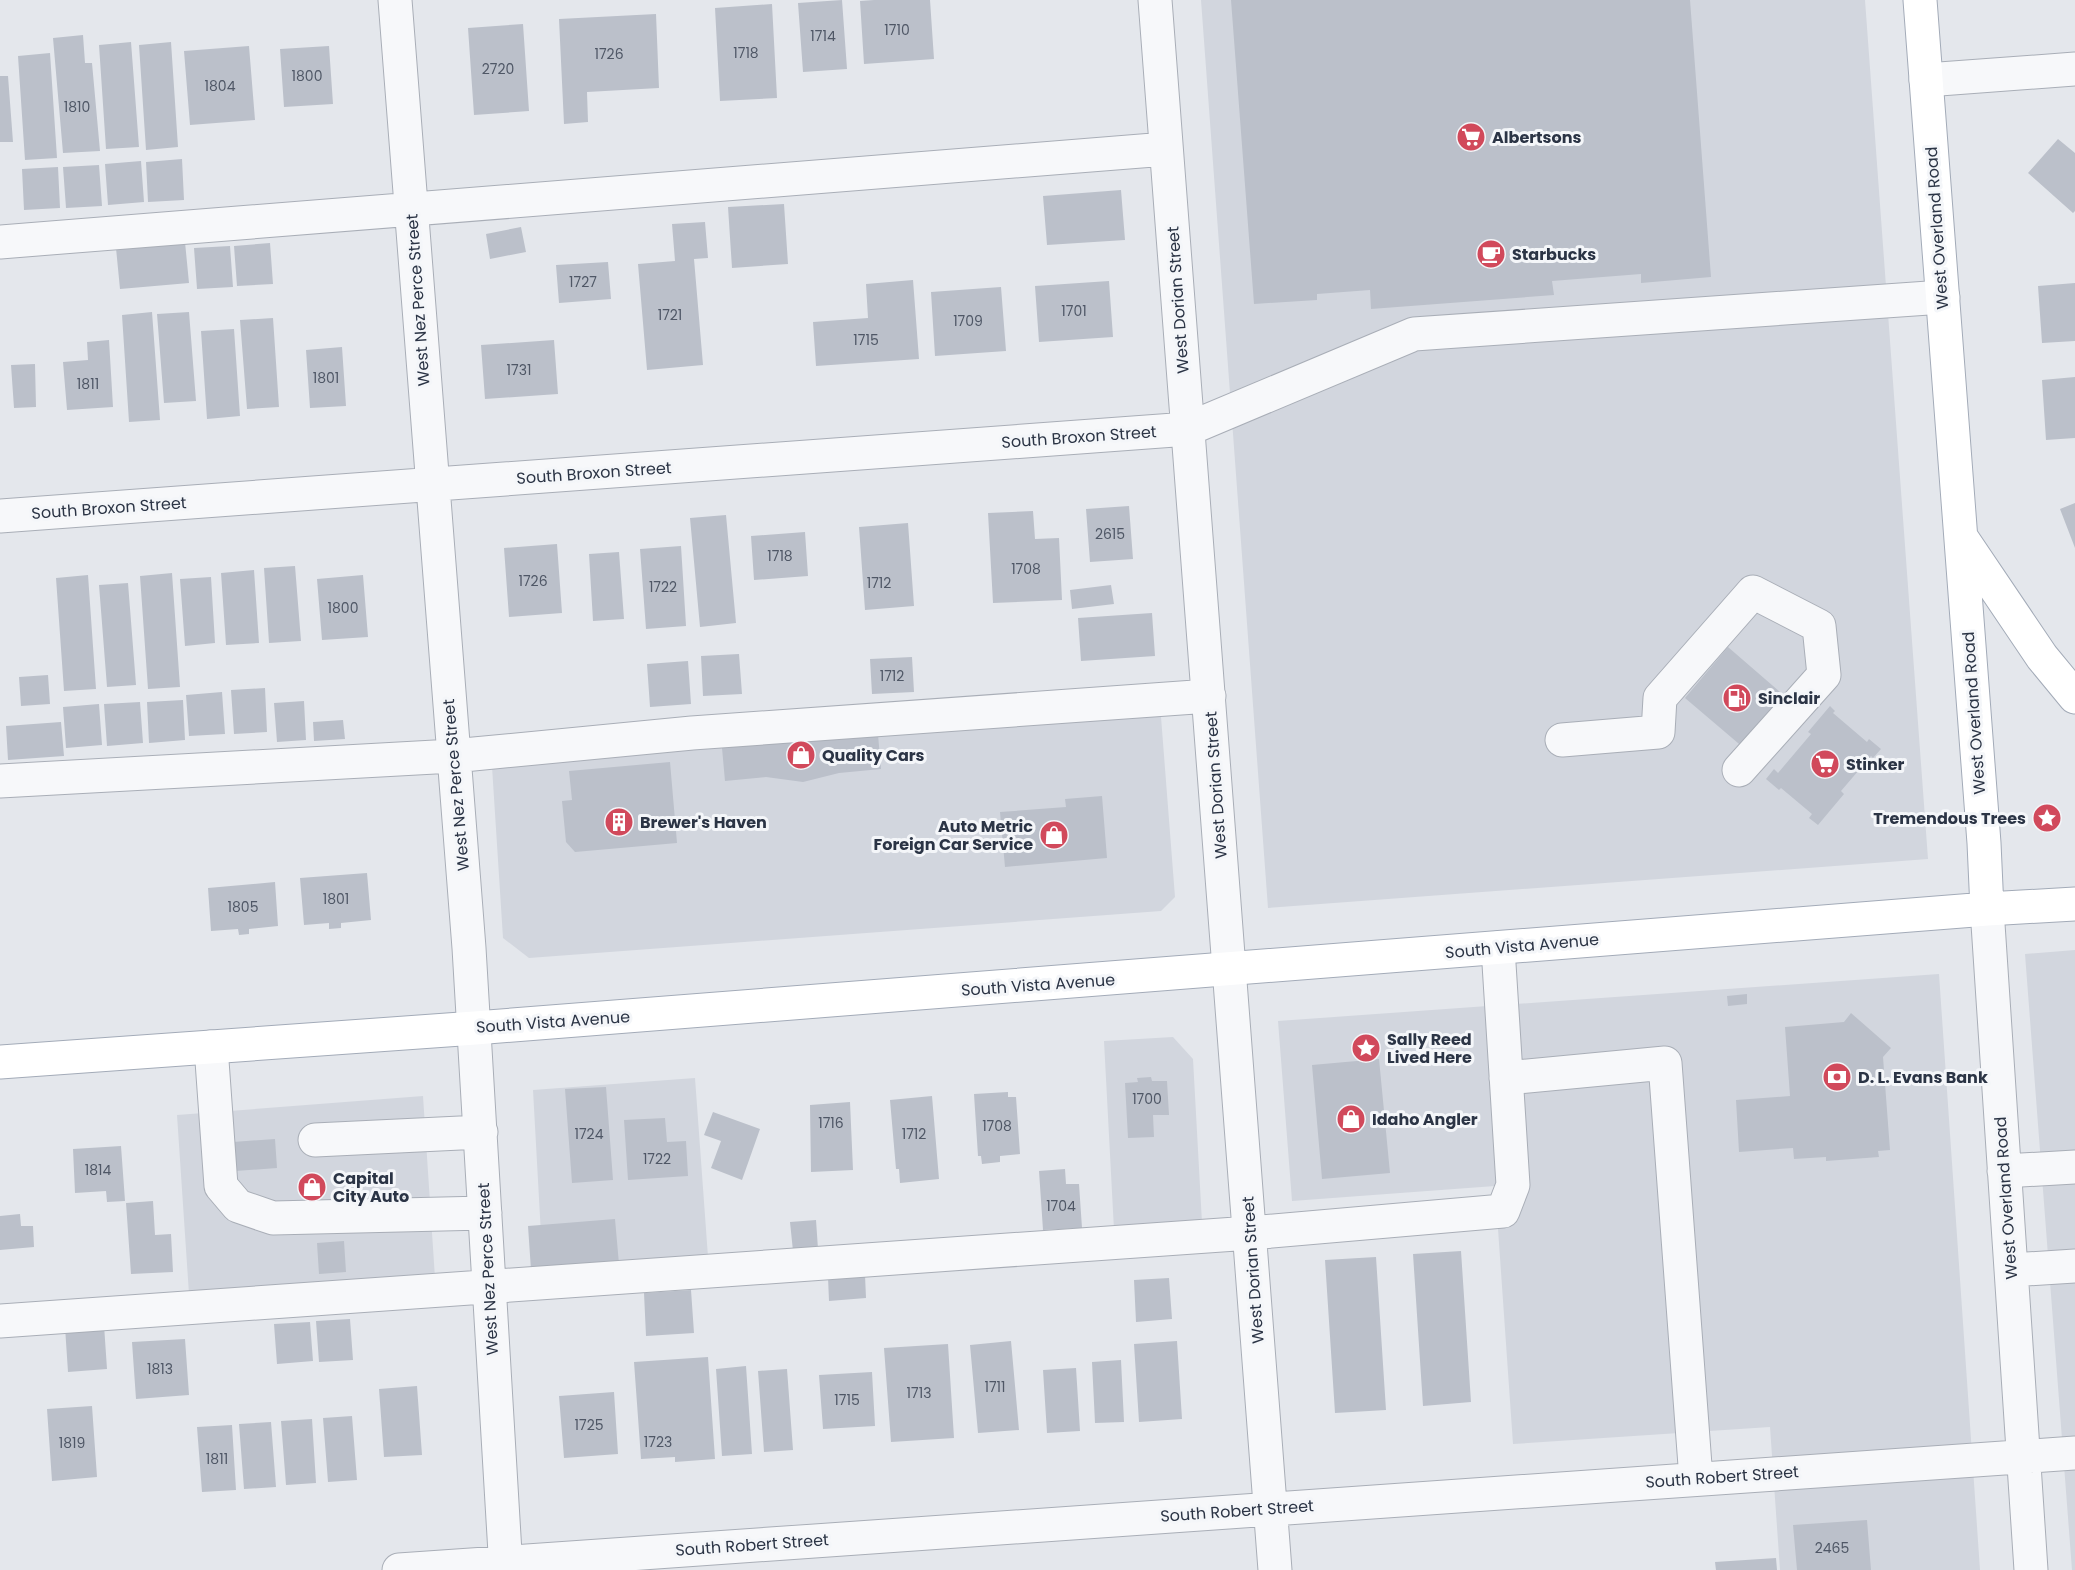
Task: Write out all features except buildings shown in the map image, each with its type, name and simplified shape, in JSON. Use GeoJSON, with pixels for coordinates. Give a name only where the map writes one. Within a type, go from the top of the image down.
{"type":"FeatureCollection","features":[{"type":"Feature","properties":{"kind":"main road","name":"West Overland Road"},"geometry":{"type":"LineString","coordinates":[[1920,0],[1984,843],[1987,909]]}},
{"type":"Feature","properties":{"kind":"main road"},"geometry":{"type":"LineString","coordinates":[[1960,536],[2042,657],[2075,697]]}},
{"type":"Feature","properties":{"kind":"main road","name":"South Vista Avenue"},"geometry":{"type":"LineString","coordinates":[[0,1062],[475,1028],[1987,909],[2075,904]]}},
{"type":"Feature","properties":{"kind":"street","name":"West Nez Perce Street"},"geometry":{"type":"LineString","coordinates":[[394,0],[475,1028],[506,1566]]}},
{"type":"Feature","properties":{"kind":"street","name":"West Dorian Street"},"geometry":{"type":"LineString","coordinates":[[1155,0],[1275,1570]]}},
{"type":"Feature","properties":{"kind":"street"},"geometry":{"type":"LineString","coordinates":[[1926,80],[2075,69]]}},
{"type":"Feature","properties":{"kind":"street"},"geometry":{"type":"LineString","coordinates":[[0,242],[1166,149]]}},
{"type":"Feature","properties":{"kind":"street","name":"South Broxon Street"},"geometry":{"type":"LineString","coordinates":[[0,516],[1188,429],[1414,334],[1943,297]]}},
{"type":"Feature","properties":{"kind":"street"},"geometry":{"type":"LineString","coordinates":[[1562,740],[1658,732],[1660,698],[1753,592],[1819,626],[1824,675],[1739,770]]}},
{"type":"Feature","properties":{"kind":"street"},"geometry":{"type":"LineString","coordinates":[[0,781],[453,756],[692,733],[1209,696]]}},
{"type":"Feature","properties":{"kind":"street","name":"West Overland Road"},"geometry":{"type":"LineString","coordinates":[[1987,909],[2031,1570]]}},
{"type":"Feature","properties":{"kind":"street"},"geometry":{"type":"LineString","coordinates":[[0,1321],[1250,1233],[1503,1211],[1513,1185],[1498,948]]}},
{"type":"Feature","properties":{"kind":"street"},"geometry":{"type":"LineString","coordinates":[[210,1047],[221,1186],[238,1206],[273,1218],[485,1213]]}},
{"type":"Feature","properties":{"kind":"street"},"geometry":{"type":"LineString","coordinates":[[1506,1078],[1665,1062],[1696,1479]]}},
{"type":"Feature","properties":{"kind":"street"},"geometry":{"type":"LineString","coordinates":[[315,1140],[481,1132]]}},
{"type":"Feature","properties":{"kind":"street"},"geometry":{"type":"LineString","coordinates":[[2004,1171],[2075,1167]]}},
{"type":"Feature","properties":{"kind":"street"},"geometry":{"type":"LineString","coordinates":[[2011,1270],[2075,1266]]}},
{"type":"Feature","properties":{"kind":"street","name":"South Robert Street"},"geometry":{"type":"LineString","coordinates":[[399,1570],[506,1566],[1271,1509],[2075,1453]]}},
{"type":"Feature","properties":{"kind":"shaded area"},"geometry":{"type":"Polygon","coordinates":[[[1201,0],[1865,0],[1928,859],[1268,908],[1201,0]]]}},
{"type":"Feature","properties":{"kind":"shaded area"},"geometry":{"type":"Polygon","coordinates":[[[1160,704],[1175,897],[1161,911],[529,958],[503,938],[491,751],[1160,704]]]}},
{"type":"Feature","properties":{"kind":"shaded area"},"geometry":{"type":"Polygon","coordinates":[[[2075,950],[2075,1570],[2072,1570],[2025,954],[2075,950]]]}},
{"type":"Feature","properties":{"kind":"shaded area"},"geometry":{"type":"Polygon","coordinates":[[[1939,974],[1980,1570],[1780,1570],[1770,1427],[1513,1444],[1495,1186],[1292,1201],[1278,1021],[1939,974]]]}},
{"type":"Feature","properties":{"kind":"shaded area"},"geometry":{"type":"Polygon","coordinates":[[[1173,1037],[1193,1059],[1202,1223],[1114,1230],[1104,1041],[1173,1037]]]}},
{"type":"Feature","properties":{"kind":"shaded area"},"geometry":{"type":"Polygon","coordinates":[[[695,1078],[708,1257],[543,1271],[533,1090],[695,1078]]]}},
{"type":"Feature","properties":{"kind":"shaded area"},"geometry":{"type":"Polygon","coordinates":[[[423,1096],[435,1278],[189,1294],[177,1115],[423,1096]]]}},
{"type":"Feature","properties":{"kind":"place","name":"Albertsons"},"geometry":{"type":"Point","coordinates":[1471,137]}},
{"type":"Feature","properties":{"kind":"place","name":"Starbucks"},"geometry":{"type":"Point","coordinates":[1491,254]}},
{"type":"Feature","properties":{"kind":"place","name":"Sinclair"},"geometry":{"type":"Point","coordinates":[1737,698]}},
{"type":"Feature","properties":{"kind":"place","name":"Quality Cars"},"geometry":{"type":"Point","coordinates":[801,755]}},
{"type":"Feature","properties":{"kind":"place","name":"Stinker"},"geometry":{"type":"Point","coordinates":[1825,764]}},
{"type":"Feature","properties":{"kind":"place","name":"Tremendous Trees"},"geometry":{"type":"Point","coordinates":[2047,818]}},
{"type":"Feature","properties":{"kind":"place","name":"Brewer's Haven"},"geometry":{"type":"Point","coordinates":[619,822]}},
{"type":"Feature","properties":{"kind":"place","name":"Auto Metric Foreign Car Service"},"geometry":{"type":"Point","coordinates":[1054,835]}},
{"type":"Feature","properties":{"kind":"place","name":"Sally Reed Lived Here"},"geometry":{"type":"Point","coordinates":[1366,1048]}},
{"type":"Feature","properties":{"kind":"place","name":"D. L. Evans Bank"},"geometry":{"type":"Point","coordinates":[1837,1077]}},
{"type":"Feature","properties":{"kind":"place","name":"Idaho Angler"},"geometry":{"type":"Point","coordinates":[1351,1119]}},
{"type":"Feature","properties":{"kind":"place","name":"Capital City Auto"},"geometry":{"type":"Point","coordinates":[312,1187]}}]}
